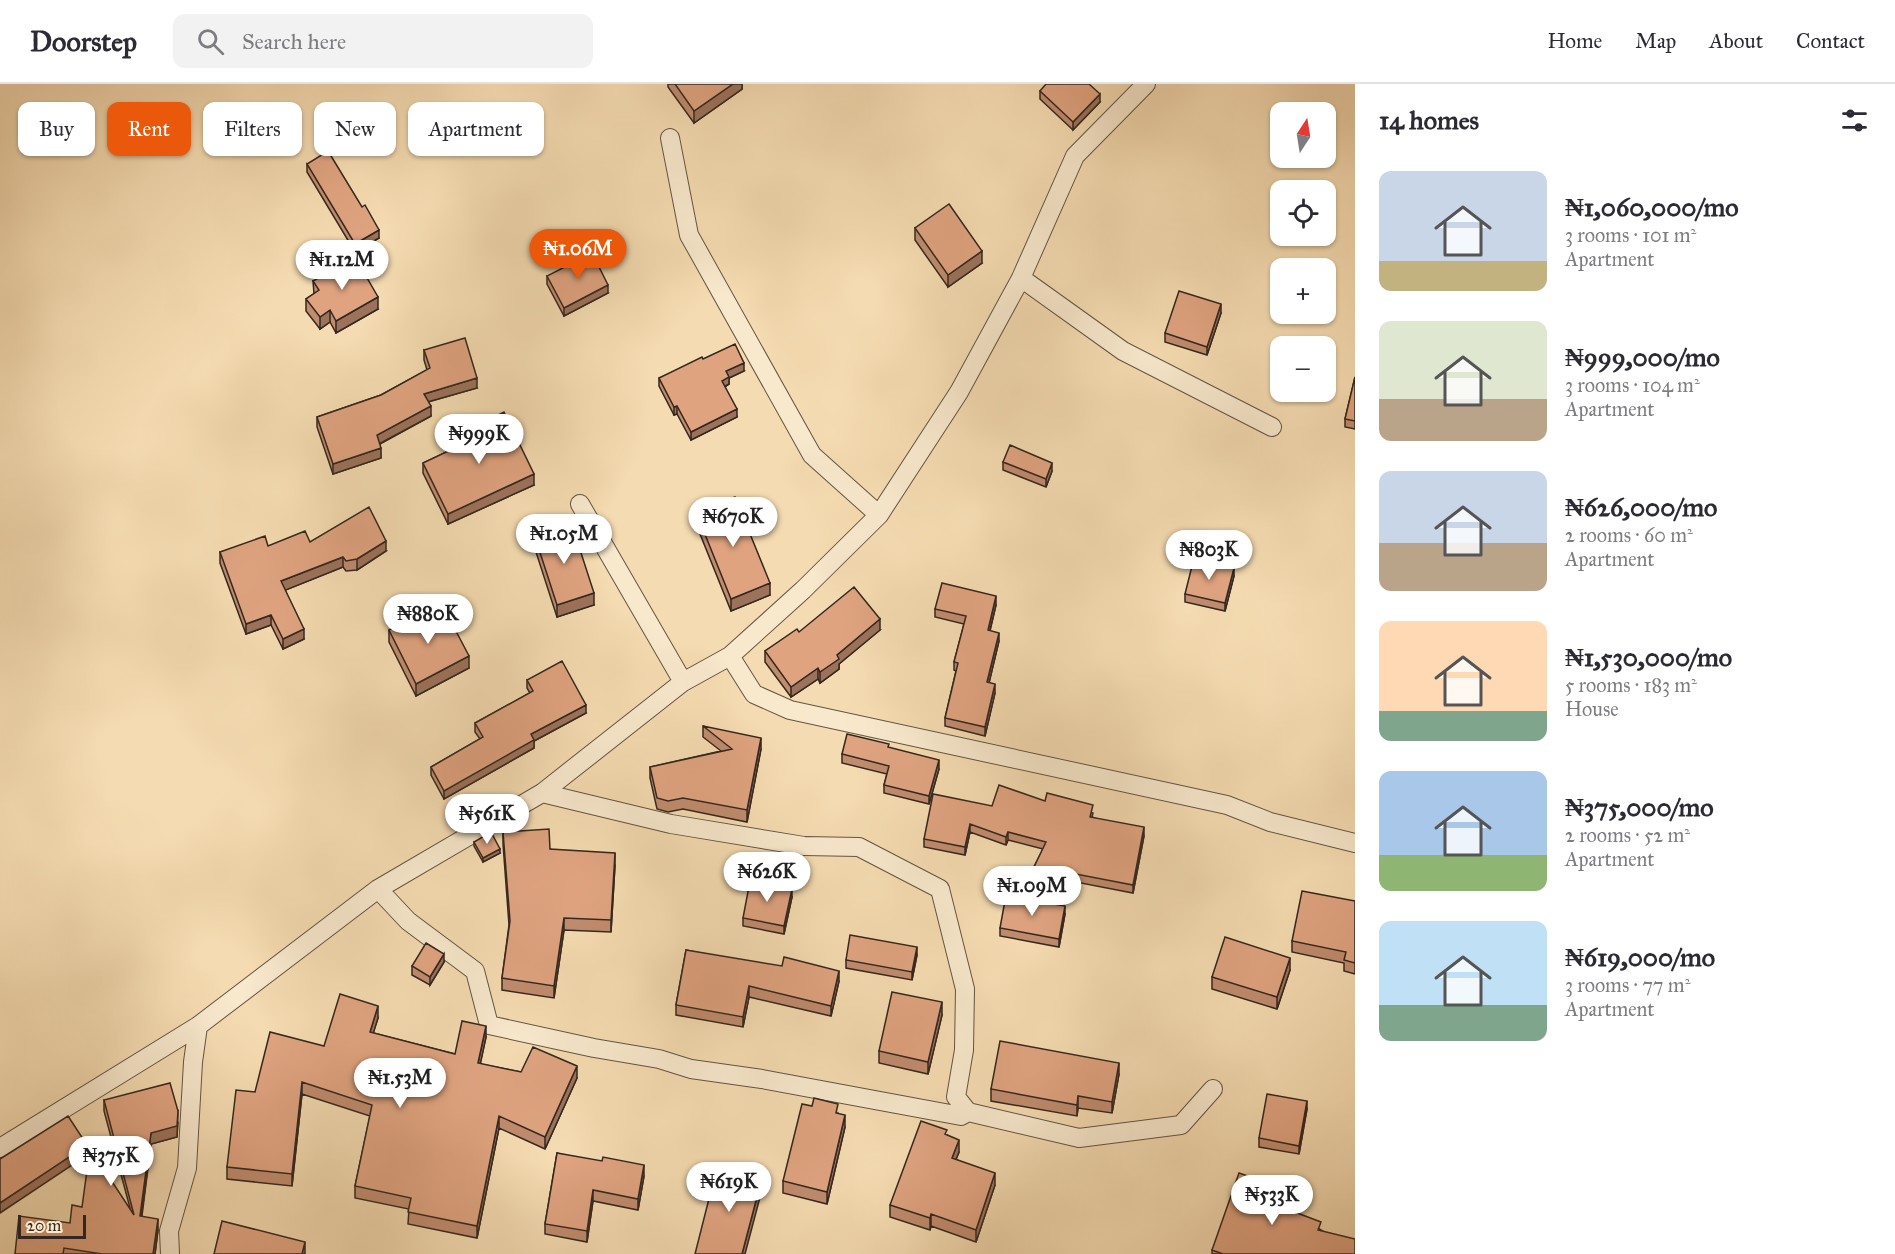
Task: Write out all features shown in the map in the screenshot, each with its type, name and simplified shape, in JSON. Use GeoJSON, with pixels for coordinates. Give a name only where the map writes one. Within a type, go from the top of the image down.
{"type":"FeatureCollection","features":[{"type":"Feature","properties":{"kind":"street"},"geometry":{"type":"LineString","coordinates":[[0,1148],[198,1026],[378,889],[542,793],[683,682],[730,656],[803,590],[879,515],[959,392],[1021,278],[1075,156],[1146,84]]}},
{"type":"Feature","properties":{"kind":"street"},"geometry":{"type":"LineString","coordinates":[[670,138],[689,235],[694,245],[812,456],[879,515]]}},
{"type":"Feature","properties":{"kind":"street"},"geometry":{"type":"LineString","coordinates":[[1021,278],[1123,351],[1272,428]]}},
{"type":"Feature","properties":{"kind":"street"},"geometry":{"type":"LineString","coordinates":[[580,504],[683,682]]}},
{"type":"Feature","properties":{"kind":"street"},"geometry":{"type":"LineString","coordinates":[[730,656],[754,694],[790,710],[1227,805],[1270,822],[1355,843]]}},
{"type":"Feature","properties":{"kind":"street"},"geometry":{"type":"LineString","coordinates":[[542,793],[671,824],[804,846],[859,848],[940,889],[965,989],[964,1050],[956,1096],[968,1112],[1079,1138],[1181,1125],[1213,1089]]}},
{"type":"Feature","properties":{"kind":"street"},"geometry":{"type":"LineString","coordinates":[[378,889],[408,921],[475,971],[489,1025],[594,1048],[659,1059],[691,1069],[762,1079],[961,1116],[968,1112]]}},
{"type":"Feature","properties":{"kind":"street"},"geometry":{"type":"LineString","coordinates":[[170,1254],[169,1231],[187,1168],[193,1062],[198,1026]]}},
{"type":"Feature","properties":{"kind":"building"},"geometry":{"type":"Polygon","coordinates":[[[675,84],[733,84],[694,111],[675,84]]]}},
{"type":"Feature","properties":{"kind":"building"},"geometry":{"type":"Polygon","coordinates":[[[1046,84],[1089,84],[1100,94],[1073,122],[1040,91],[1046,84]]]}},
{"type":"Feature","properties":{"kind":"building"},"geometry":{"type":"Polygon","coordinates":[[[320,156],[331,156],[362,207],[365,205],[379,230],[355,244],[307,164],[320,156]]]}},
{"type":"Feature","properties":{"kind":"building"},"geometry":{"type":"Polygon","coordinates":[[[949,204],[982,251],[948,275],[915,228],[949,204]]]}},
{"type":"Feature","properties":{"kind":"building"},"geometry":{"type":"Polygon","coordinates":[[[592,253],[608,285],[564,308],[547,276],[592,253]]]}},
{"type":"Feature","properties":{"kind":"building"},"geometry":{"type":"Polygon","coordinates":[[[355,257],[378,297],[336,321],[330,310],[320,317],[306,299],[319,290],[313,281],[355,257]]]}},
{"type":"Feature","properties":{"kind":"building"},"geometry":{"type":"Polygon","coordinates":[[[1179,291],[1221,304],[1207,347],[1165,333],[1179,291]]]}},
{"type":"Feature","properties":{"kind":"building"},"geometry":{"type":"Polygon","coordinates":[[[465,338],[477,378],[424,394],[431,406],[377,435],[381,448],[333,464],[317,417],[381,395],[430,368],[424,350],[465,338]]]}},
{"type":"Feature","properties":{"kind":"building"},"geometry":{"type":"Polygon","coordinates":[[[735,344],[744,363],[726,371],[729,377],[722,381],[737,409],[691,432],[677,406],[674,407],[659,378],[735,344]]]}},
{"type":"Feature","properties":{"kind":"building"},"geometry":{"type":"Polygon","coordinates":[[[1355,377],[1355,421],[1345,419],[1355,377]]]}},
{"type":"Feature","properties":{"kind":"building"},"geometry":{"type":"Polygon","coordinates":[[[504,412],[534,474],[448,514],[423,463],[476,438],[471,429],[504,412]]]}},
{"type":"Feature","properties":{"kind":"building"},"geometry":{"type":"Polygon","coordinates":[[[1010,445],[1052,463],[1046,479],[1003,462],[1010,445]]]}},
{"type":"Feature","properties":{"kind":"building"},"geometry":{"type":"Polygon","coordinates":[[[735,497],[770,583],[731,599],[696,512],[735,497]]]}},
{"type":"Feature","properties":{"kind":"building"},"geometry":{"type":"Polygon","coordinates":[[[369,507],[386,541],[357,559],[346,561],[343,557],[281,581],[304,629],[283,639],[271,615],[246,624],[220,552],[265,536],[268,546],[305,531],[310,542],[369,507]]]}},
{"type":"Feature","properties":{"kind":"building"},"geometry":{"type":"Polygon","coordinates":[[[572,525],[594,593],[557,605],[535,537],[572,525]]]}},
{"type":"Feature","properties":{"kind":"building"},"geometry":{"type":"Polygon","coordinates":[[[1194,558],[1234,568],[1225,603],[1185,594],[1194,558]]]}},
{"type":"Feature","properties":{"kind":"building"},"geometry":{"type":"Polygon","coordinates":[[[942,583],[996,596],[988,630],[999,633],[987,682],[995,684],[985,727],[945,718],[958,663],[954,662],[966,616],[935,609],[942,583]]]}},
{"type":"Feature","properties":{"kind":"building"},"geometry":{"type":"Polygon","coordinates":[[[854,587],[880,619],[837,655],[839,659],[820,672],[818,668],[791,687],[765,651],[797,629],[799,632],[854,587]]]}},
{"type":"Feature","properties":{"kind":"building"},"geometry":{"type":"Polygon","coordinates":[[[428,609],[436,623],[448,616],[469,656],[416,684],[389,630],[428,609]]]}},
{"type":"Feature","properties":{"kind":"building"},"geometry":{"type":"Polygon","coordinates":[[[562,661],[586,705],[531,734],[534,740],[444,791],[431,767],[483,737],[475,723],[533,691],[527,680],[562,661]]]}},
{"type":"Feature","properties":{"kind":"building"},"geometry":{"type":"Polygon","coordinates":[[[703,726],[761,738],[747,810],[683,798],[668,801],[657,798],[650,767],[732,749],[703,726]]]}},
{"type":"Feature","properties":{"kind":"building"},"geometry":{"type":"Polygon","coordinates":[[[847,734],[939,760],[929,796],[884,785],[889,766],[842,754],[847,734]]]}},
{"type":"Feature","properties":{"kind":"building"},"geometry":{"type":"Polygon","coordinates":[[[999,785],[1045,801],[1047,793],[1093,805],[1090,817],[1144,827],[1133,885],[1071,873],[1068,886],[1033,869],[1046,842],[1008,832],[1006,837],[970,824],[965,847],[924,839],[933,794],[992,806],[999,785]]]}},
{"type":"Feature","properties":{"kind":"building"},"geometry":{"type":"Polygon","coordinates":[[[549,829],[550,849],[615,853],[611,920],[564,918],[554,986],[502,978],[510,921],[503,832],[549,829]]]}},
{"type":"Feature","properties":{"kind":"building"},"geometry":{"type":"Polygon","coordinates":[[[491,832],[500,849],[483,858],[474,842],[491,832]]]}},
{"type":"Feature","properties":{"kind":"building"},"geometry":{"type":"Polygon","coordinates":[[[750,881],[792,889],[784,926],[743,918],[750,881]]]}},
{"type":"Feature","properties":{"kind":"building"},"geometry":{"type":"Polygon","coordinates":[[[1302,891],[1355,901],[1355,963],[1344,960],[1346,952],[1292,941],[1302,891]]]}},
{"type":"Feature","properties":{"kind":"building"},"geometry":{"type":"Polygon","coordinates":[[[1006,895],[1065,906],[1059,939],[1000,928],[1006,895]]]}},
{"type":"Feature","properties":{"kind":"building"},"geometry":{"type":"Polygon","coordinates":[[[850,935],[917,947],[912,972],[846,960],[850,935]]]}},
{"type":"Feature","properties":{"kind":"building"},"geometry":{"type":"Polygon","coordinates":[[[1225,937],[1290,958],[1277,997],[1212,977],[1225,937]]]}},
{"type":"Feature","properties":{"kind":"building"},"geometry":{"type":"Polygon","coordinates":[[[426,943],[444,954],[430,977],[412,966],[426,943]]]}},
{"type":"Feature","properties":{"kind":"building"},"geometry":{"type":"Polygon","coordinates":[[[686,950],[782,966],[784,957],[839,971],[831,1006],[749,986],[743,1017],[676,1005],[686,950]]]}},
{"type":"Feature","properties":{"kind":"building"},"geometry":{"type":"Polygon","coordinates":[[[892,992],[942,1002],[928,1062],[879,1051],[892,992]]]}},
{"type":"Feature","properties":{"kind":"building"},"geometry":{"type":"Polygon","coordinates":[[[340,994],[378,1006],[370,1032],[455,1054],[462,1021],[486,1026],[478,1063],[521,1072],[533,1047],[577,1066],[545,1137],[499,1116],[477,1226],[408,1212],[411,1198],[355,1186],[372,1105],[302,1082],[292,1174],[227,1167],[236,1090],[255,1092],[270,1032],[324,1046],[340,994]]]}},
{"type":"Feature","properties":{"kind":"building"},"geometry":{"type":"Polygon","coordinates":[[[1000,1041],[1119,1063],[1112,1102],[1078,1096],[1077,1105],[991,1089],[1000,1041]]]}},
{"type":"Feature","properties":{"kind":"building"},"geometry":{"type":"Polygon","coordinates":[[[170,1083],[178,1111],[177,1126],[151,1133],[140,1216],[158,1219],[153,1254],[102,1254],[64,1248],[63,1254],[15,1254],[19,1216],[70,1223],[72,1205],[82,1207],[90,1148],[134,1215],[104,1100],[170,1083]]]}},
{"type":"Feature","properties":{"kind":"building"},"geometry":{"type":"Polygon","coordinates":[[[1267,1094],[1307,1101],[1299,1146],[1259,1138],[1267,1094]]]}},
{"type":"Feature","properties":{"kind":"building"},"geometry":{"type":"Polygon","coordinates":[[[814,1098],[838,1104],[836,1113],[845,1115],[827,1192],[783,1181],[802,1104],[812,1106],[814,1098]]]}},
{"type":"Feature","properties":{"kind":"building"},"geometry":{"type":"Polygon","coordinates":[[[68,1116],[87,1145],[0,1203],[0,1159],[68,1116]]]}},
{"type":"Feature","properties":{"kind":"building"},"geometry":{"type":"Polygon","coordinates":[[[921,1121],[947,1130],[945,1134],[959,1140],[952,1158],[995,1173],[976,1230],[931,1214],[930,1218],[890,1205],[921,1121]]]}},
{"type":"Feature","properties":{"kind":"building"},"geometry":{"type":"Polygon","coordinates":[[[557,1153],[602,1161],[603,1157],[644,1165],[638,1199],[593,1190],[587,1231],[545,1224],[557,1153]]]}},
{"type":"Feature","properties":{"kind":"building"},"geometry":{"type":"Polygon","coordinates":[[[736,1167],[763,1174],[742,1254],[695,1254],[716,1171],[734,1176],[736,1167]]]}},
{"type":"Feature","properties":{"kind":"building"},"geometry":{"type":"Polygon","coordinates":[[[1239,1173],[1282,1188],[1276,1205],[1321,1222],[1318,1230],[1355,1239],[1355,1254],[1223,1254],[1212,1250],[1239,1173]]]}},
{"type":"Feature","properties":{"kind":"building"},"geometry":{"type":"Polygon","coordinates":[[[222,1221],[305,1242],[302,1254],[214,1254],[222,1221]]]}}]}
